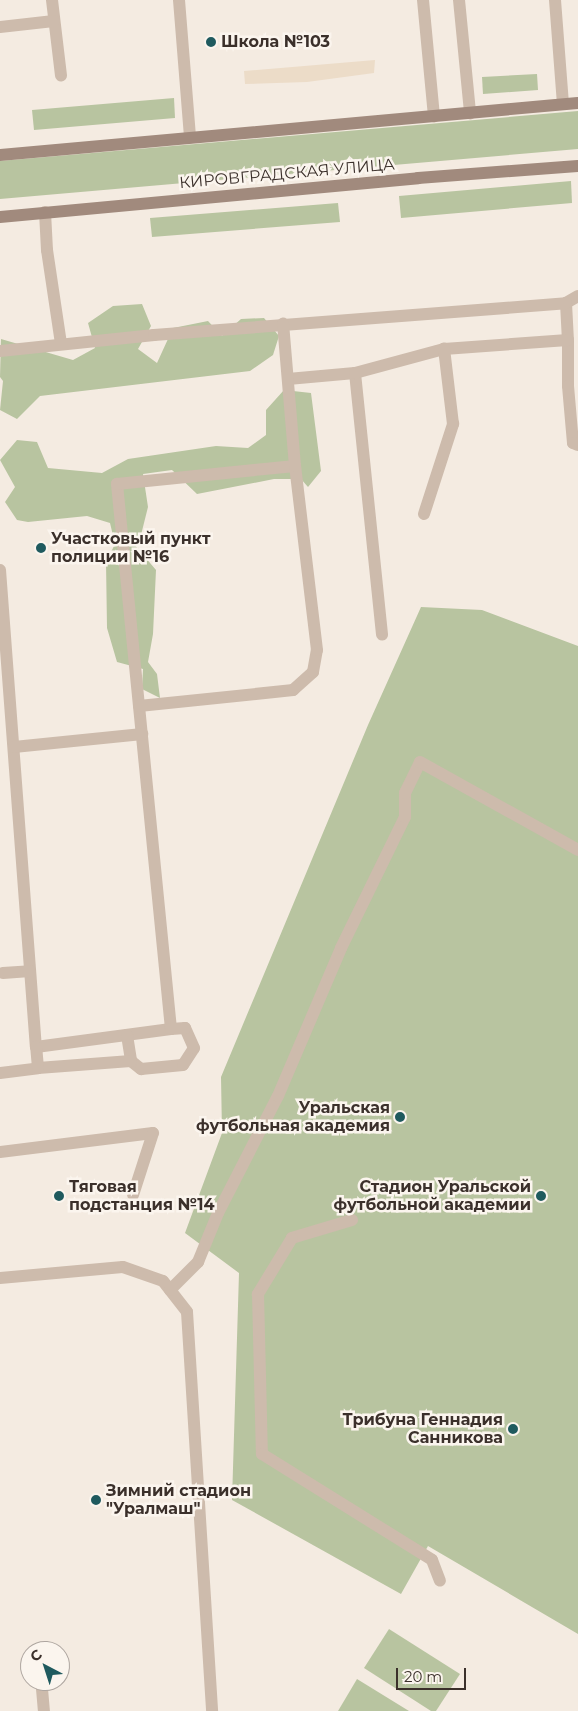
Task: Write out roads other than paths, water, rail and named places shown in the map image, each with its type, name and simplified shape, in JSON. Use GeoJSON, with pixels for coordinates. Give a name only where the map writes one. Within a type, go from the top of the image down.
{"type":"FeatureCollection","features":[{"type":"Feature","properties":{"kind":"main road"},"geometry":{"type":"LineString","coordinates":[[0,155],[578,103]]}},
{"type":"Feature","properties":{"kind":"main road","name":"КИРОВГРАДСКАЯ УЛИЦА"},"geometry":{"type":"LineString","coordinates":[[0,218],[45,212],[418,178],[578,166]]}},
{"type":"Feature","properties":{"kind":"lane"},"geometry":{"type":"LineString","coordinates":[[52,0],[61,75]]}},
{"type":"Feature","properties":{"kind":"lane"},"geometry":{"type":"LineString","coordinates":[[179,0],[190,138]]}},
{"type":"Feature","properties":{"kind":"lane"},"geometry":{"type":"LineString","coordinates":[[423,0],[434,116]]}},
{"type":"Feature","properties":{"kind":"lane"},"geometry":{"type":"LineString","coordinates":[[459,0],[470,113]]}},
{"type":"Feature","properties":{"kind":"lane"},"geometry":{"type":"LineString","coordinates":[[555,0],[563,104]]}},
{"type":"Feature","properties":{"kind":"lane"},"geometry":{"type":"LineString","coordinates":[[0,27],[54,21]]}},
{"type":"Feature","properties":{"kind":"lane"},"geometry":{"type":"LineString","coordinates":[[45,212],[47,250],[61,344]]}},
{"type":"Feature","properties":{"kind":"lane"},"geometry":{"type":"LineString","coordinates":[[0,351],[283,324],[566,303],[578,296]]}},
{"type":"Feature","properties":{"kind":"lane"},"geometry":{"type":"LineString","coordinates":[[566,303],[568,340],[572,361],[573,443],[578,445]]}},
{"type":"Feature","properties":{"kind":"lane"},"geometry":{"type":"LineString","coordinates":[[139,706],[293,690],[313,672],[316,650],[295,466],[283,324]]}},
{"type":"Feature","properties":{"kind":"lane"},"geometry":{"type":"LineString","coordinates":[[288,380],[356,373],[444,349],[568,340]]}},
{"type":"Feature","properties":{"kind":"lane"},"geometry":{"type":"LineString","coordinates":[[424,514],[453,424],[444,349]]}},
{"type":"Feature","properties":{"kind":"lane"},"geometry":{"type":"LineString","coordinates":[[356,373],[382,635]]}},
{"type":"Feature","properties":{"kind":"lane"},"geometry":{"type":"LineString","coordinates":[[171,1029],[117,484],[295,466]]}},
{"type":"Feature","properties":{"kind":"lane"},"geometry":{"type":"LineString","coordinates":[[0,570],[38,1068]]}},
{"type":"Feature","properties":{"kind":"lane"},"geometry":{"type":"LineString","coordinates":[[14,747],[142,734]]}},
{"type":"Feature","properties":{"kind":"lane"},"geometry":{"type":"LineString","coordinates":[[170,1290],[198,1262],[218,1213],[278,1096],[341,948],[405,817],[405,793],[420,762],[578,850]]}},
{"type":"Feature","properties":{"kind":"lane"},"geometry":{"type":"LineString","coordinates":[[3,973],[30,971]]}},
{"type":"Feature","properties":{"kind":"lane"},"geometry":{"type":"LineString","coordinates":[[36,1048],[127,1035],[171,1029],[185,1028],[194,1048],[183,1065],[141,1070],[131,1061],[127,1035]]}},
{"type":"Feature","properties":{"kind":"lane"},"geometry":{"type":"LineString","coordinates":[[0,1073],[38,1068],[131,1061]]}},
{"type":"Feature","properties":{"kind":"lane"},"geometry":{"type":"LineString","coordinates":[[0,1152],[153,1134],[133,1195]]}},
{"type":"Feature","properties":{"kind":"lane"},"geometry":{"type":"LineString","coordinates":[[352,1220],[292,1238],[258,1294],[262,1454],[432,1560],[440,1581]]}},
{"type":"Feature","properties":{"kind":"lane"},"geometry":{"type":"LineString","coordinates":[[0,1278],[123,1267],[163,1281],[187,1312],[212,1711]]}},
{"type":"Feature","properties":{"kind":"lane"},"geometry":{"type":"LineString","coordinates":[[42,1691],[44,1711]]}},
{"type":"Feature","properties":{"kind":"place","name":"Школа №103"},"geometry":{"type":"Point","coordinates":[211,42]}},
{"type":"Feature","properties":{"kind":"place","name":"Участковый пункт полиции №16"},"geometry":{"type":"Point","coordinates":[41,548]}},
{"type":"Feature","properties":{"kind":"place","name":"Уральская футбольная академия"},"geometry":{"type":"Point","coordinates":[400,1117]}},
{"type":"Feature","properties":{"kind":"place","name":"Тяговая подстанция №14"},"geometry":{"type":"Point","coordinates":[59,1196]}},
{"type":"Feature","properties":{"kind":"place","name":"Стадион Уральской футбольной академии"},"geometry":{"type":"Point","coordinates":[541,1196]}},
{"type":"Feature","properties":{"kind":"place","name":"Трибуна Геннадия Санникова"},"geometry":{"type":"Point","coordinates":[513,1429]}},
{"type":"Feature","properties":{"kind":"place","name":"Зимний стадион \"Уралмаш\""},"geometry":{"type":"Point","coordinates":[96,1500]}}]}
